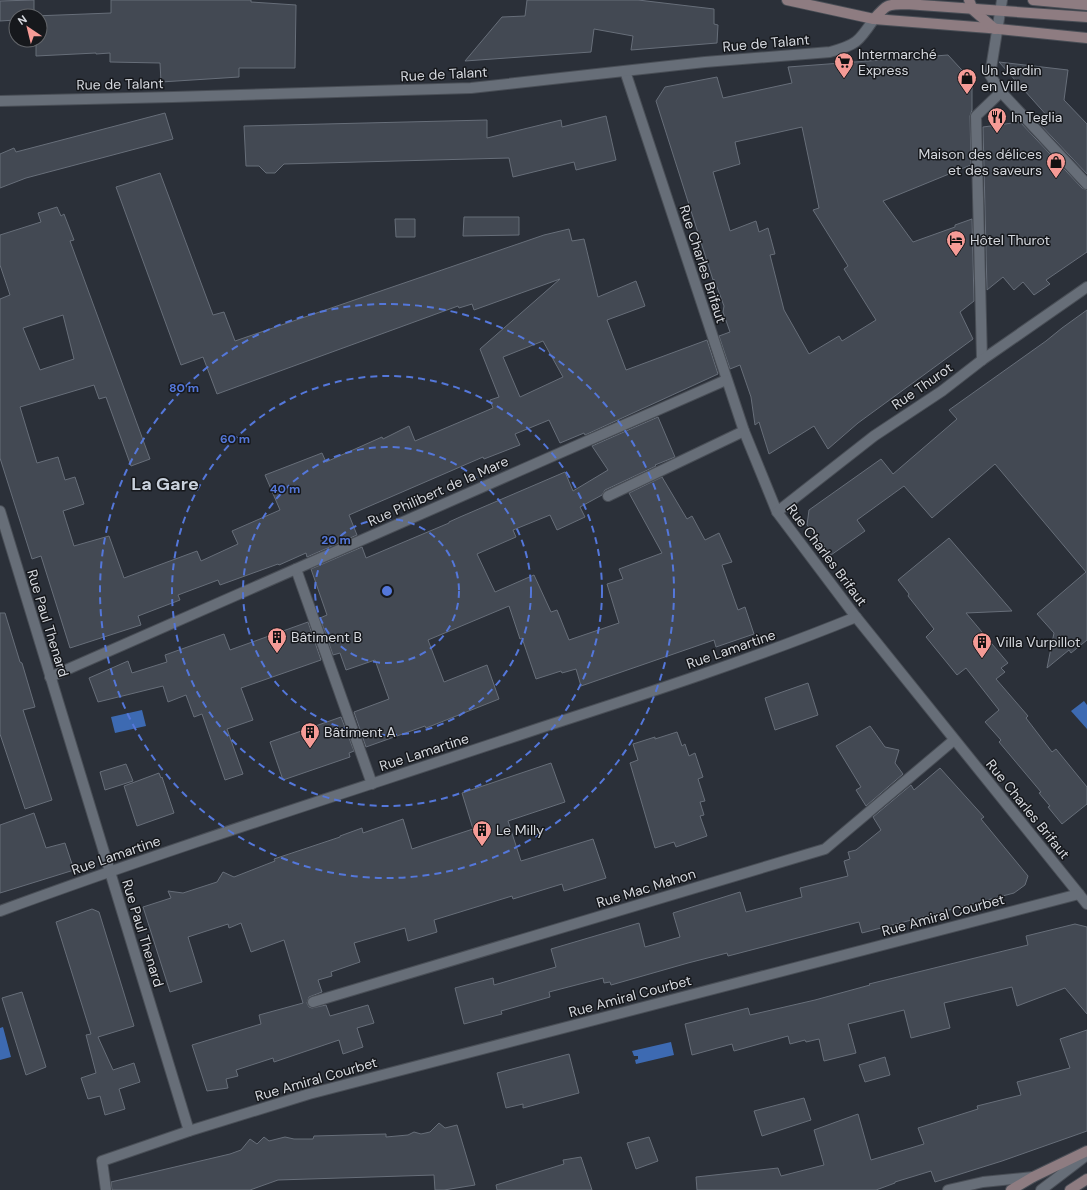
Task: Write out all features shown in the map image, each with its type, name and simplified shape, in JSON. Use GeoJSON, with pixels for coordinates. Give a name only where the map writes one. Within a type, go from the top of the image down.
{"type":"FeatureCollection","features":[{"type":"Feature","properties":{"kind":"main road"},"geometry":{"type":"LineString","coordinates":[[787,0],[874,19],[1087,38]]}},
{"type":"Feature","properties":{"kind":"main road"},"geometry":{"type":"LineString","coordinates":[[906,4],[927,0]]}},
{"type":"Feature","properties":{"kind":"main road"},"geometry":{"type":"LineString","coordinates":[[969,0],[973,10],[996,30]]}},
{"type":"Feature","properties":{"kind":"main road"},"geometry":{"type":"LineString","coordinates":[[1033,0],[1058,1],[1087,5]]}},
{"type":"Feature","properties":{"kind":"main road"},"geometry":{"type":"LineString","coordinates":[[874,19],[883,8],[892,4],[1087,17]]}},
{"type":"Feature","properties":{"kind":"main road"},"geometry":{"type":"LineString","coordinates":[[1011,1190],[1033,1177],[1087,1151]]}},
{"type":"Feature","properties":{"kind":"main road"},"geometry":{"type":"LineString","coordinates":[[1070,1190],[1087,1179]]}},
{"type":"Feature","properties":{"kind":"street"},"geometry":{"type":"LineString","coordinates":[[1002,0],[990,75],[1001,92],[1087,184]]}},
{"type":"Feature","properties":{"kind":"street","name":"Rue de Talant"},"geometry":{"type":"LineString","coordinates":[[0,101],[471,88],[705,62],[830,52],[846,48],[858,41],[874,19]]}},
{"type":"Feature","properties":{"kind":"street","name":"Rue Charles Brifaut"},"geometry":{"type":"LineString","coordinates":[[625,71],[726,380],[744,431],[777,512],[856,617],[1087,904]]}},
{"type":"Feature","properties":{"kind":"street"},"geometry":{"type":"LineString","coordinates":[[982,360],[976,116],[1001,92]]}},
{"type":"Feature","properties":{"kind":"street","name":"Rue Thurot"},"geometry":{"type":"LineString","coordinates":[[777,512],[874,436],[942,390],[982,360],[1087,287]]}},
{"type":"Feature","properties":{"kind":"street","name":"Rue Philibert de la Mare"},"geometry":{"type":"LineString","coordinates":[[50,677],[726,380]]}},
{"type":"Feature","properties":{"kind":"street"},"geometry":{"type":"LineString","coordinates":[[608,496],[744,431]]}},
{"type":"Feature","properties":{"kind":"street","name":"Rue Paul Thenard"},"geometry":{"type":"LineString","coordinates":[[0,511],[189,1131]]}},
{"type":"Feature","properties":{"kind":"street"},"geometry":{"type":"LineString","coordinates":[[296,569],[372,784]]}},
{"type":"Feature","properties":{"kind":"street","name":"Rue Lamartine"},"geometry":{"type":"LineString","coordinates":[[0,911],[109,871],[792,643],[856,617]]}},
{"type":"Feature","properties":{"kind":"street","name":"Rue Mac Mahon"},"geometry":{"type":"LineString","coordinates":[[313,1002],[825,850],[954,740]]}},
{"type":"Feature","properties":{"kind":"street","name":"Rue Amiral Courbet"},"geometry":{"type":"LineString","coordinates":[[189,1131],[310,1094],[1079,894]]}},
{"type":"Feature","properties":{"kind":"street"},"geometry":{"type":"LineString","coordinates":[[106,1190],[102,1161],[189,1131]]}},
{"type":"Feature","properties":{"kind":"street"},"geometry":{"type":"LineString","coordinates":[[1041,1190],[1087,1155]]}},
{"type":"Feature","properties":{"kind":"street"},"geometry":{"type":"LineString","coordinates":[[952,1189],[983,1182],[1033,1177]]}},
{"type":"Feature","properties":{"kind":"water"},"geometry":{"type":"Polygon","coordinates":[[[1084,701],[1087,705],[1087,729],[1071,711],[1084,701]]]}},
{"type":"Feature","properties":{"kind":"water"},"geometry":{"type":"Polygon","coordinates":[[[142,710],[146,726],[115,733],[111,717],[142,710]]]}},
{"type":"Feature","properties":{"kind":"water"},"geometry":{"type":"Polygon","coordinates":[[[3,1027],[11,1057],[0,1060],[0,1028],[3,1027]]]}},
{"type":"Feature","properties":{"kind":"water"},"geometry":{"type":"Polygon","coordinates":[[[671,1042],[674,1055],[636,1064],[635,1060],[638,1059],[638,1056],[634,1056],[632,1051],[671,1042]]]}},
{"type":"Feature","properties":{"kind":"building"},"geometry":{"type":"Polygon","coordinates":[[[34,0],[34,8],[8,8],[8,20],[0,21],[0,1],[34,0]]]}},
{"type":"Feature","properties":{"kind":"building"},"geometry":{"type":"Polygon","coordinates":[[[111,0],[251,0],[251,2],[296,5],[295,68],[239,68],[239,77],[161,82],[160,63],[110,62],[110,53],[36,56],[36,48],[48,48],[48,15],[111,13],[111,0]]]}},
{"type":"Feature","properties":{"kind":"building"},"geometry":{"type":"Polygon","coordinates":[[[527,0],[638,0],[714,9],[714,24],[718,25],[717,43],[631,50],[633,36],[594,29],[591,52],[465,61],[502,17],[525,16],[527,0]]]}},
{"type":"Feature","properties":{"kind":"building"},"geometry":{"type":"Polygon","coordinates":[[[948,55],[972,81],[972,110],[970,116],[971,165],[883,201],[913,242],[955,227],[955,225],[972,219],[974,301],[960,312],[973,339],[858,423],[828,449],[814,426],[769,454],[759,422],[755,425],[751,397],[740,365],[730,369],[719,336],[730,332],[723,312],[724,306],[714,279],[713,280],[656,101],[665,87],[717,77],[723,98],[792,83],[788,67],[948,55]],[[802,127],[735,142],[740,164],[713,172],[730,231],[756,221],[759,232],[768,228],[775,254],[770,255],[784,310],[809,354],[839,336],[842,341],[876,320],[844,269],[848,266],[813,210],[819,208],[802,127]]]}},
{"type":"Feature","properties":{"kind":"building"},"geometry":{"type":"Polygon","coordinates":[[[999,62],[1068,70],[1064,100],[1087,124],[1087,174],[1036,120],[1049,118],[999,62]]]}},
{"type":"Feature","properties":{"kind":"building"},"geometry":{"type":"Polygon","coordinates":[[[165,113],[173,139],[26,178],[0,188],[0,154],[14,148],[16,152],[165,113]]]}},
{"type":"Feature","properties":{"kind":"building"},"geometry":{"type":"Polygon","coordinates":[[[606,116],[616,160],[576,170],[574,162],[513,177],[509,158],[284,164],[275,173],[266,173],[259,166],[246,166],[244,126],[487,120],[487,138],[561,120],[562,127],[606,116]]]}},
{"type":"Feature","properties":{"kind":"building"},"geometry":{"type":"Polygon","coordinates":[[[1020,122],[1082,188],[1087,190],[1087,252],[1046,280],[1050,284],[1034,295],[1023,282],[1014,290],[1003,277],[987,290],[983,127],[1020,122]]]}},
{"type":"Feature","properties":{"kind":"building"},"geometry":{"type":"Polygon","coordinates":[[[160,173],[213,315],[224,312],[235,341],[544,235],[569,229],[572,241],[584,239],[598,297],[636,281],[645,306],[607,320],[626,370],[707,340],[718,374],[585,435],[584,433],[560,443],[549,420],[515,434],[520,445],[484,459],[483,457],[349,515],[357,535],[307,557],[306,553],[279,565],[278,564],[220,585],[218,580],[178,595],[180,600],[138,616],[141,625],[70,648],[41,556],[32,559],[0,458],[0,299],[10,295],[0,265],[0,235],[41,222],[38,213],[57,207],[61,216],[64,214],[74,240],[70,241],[150,459],[131,466],[106,397],[99,399],[94,385],[20,407],[37,463],[58,457],[65,480],[75,477],[84,504],[63,511],[74,546],[109,536],[124,578],[197,551],[201,561],[238,544],[232,531],[280,510],[265,475],[322,453],[326,462],[382,437],[383,439],[409,426],[415,441],[493,408],[490,400],[499,397],[480,349],[560,279],[474,310],[472,304],[459,308],[458,306],[217,394],[203,357],[181,365],[116,187],[160,173]],[[63,315],[23,328],[40,370],[74,359],[63,315]],[[543,341],[503,357],[520,397],[563,377],[543,341]]]}},
{"type":"Feature","properties":{"kind":"building"},"geometry":{"type":"Polygon","coordinates":[[[464,217],[519,217],[519,235],[463,236],[464,217]]]}},
{"type":"Feature","properties":{"kind":"building"},"geometry":{"type":"Polygon","coordinates":[[[395,219],[415,219],[415,237],[396,237],[395,219]]]}},
{"type":"Feature","properties":{"kind":"building"},"geometry":{"type":"Polygon","coordinates":[[[1087,310],[1087,640],[1071,653],[1069,650],[1047,668],[1054,633],[1037,614],[1086,572],[995,464],[932,518],[904,486],[857,520],[865,531],[831,555],[807,525],[809,510],[881,459],[893,474],[957,419],[949,410],[1087,310]]]}},
{"type":"Feature","properties":{"kind":"building"},"geometry":{"type":"Polygon","coordinates":[[[658,417],[675,457],[655,465],[656,466],[605,490],[602,495],[580,507],[585,517],[557,530],[550,515],[513,530],[516,537],[477,554],[495,592],[534,575],[551,612],[557,610],[569,640],[619,623],[607,584],[623,579],[619,569],[662,553],[629,493],[662,477],[687,519],[692,516],[705,540],[719,533],[732,562],[722,565],[738,610],[745,607],[754,634],[716,647],[714,640],[581,686],[576,669],[562,673],[561,671],[536,679],[509,606],[428,640],[444,682],[487,665],[499,699],[426,728],[425,726],[366,747],[354,712],[389,699],[375,660],[346,670],[340,653],[333,655],[320,618],[327,615],[311,569],[362,547],[366,558],[565,472],[573,491],[608,470],[592,446],[658,417]]]}},
{"type":"Feature","properties":{"kind":"building"},"geometry":{"type":"Polygon","coordinates":[[[949,538],[1012,611],[966,613],[1008,663],[1001,668],[1005,672],[996,679],[1028,716],[1026,718],[1052,752],[1056,749],[1087,787],[1087,804],[1062,824],[1048,807],[1050,806],[1039,793],[1041,792],[999,742],[1001,740],[985,722],[999,710],[966,668],[957,675],[926,637],[934,629],[908,596],[909,594],[898,580],[949,538]]]}},
{"type":"Feature","properties":{"kind":"building"},"geometry":{"type":"Polygon","coordinates":[[[0,613],[5,613],[35,707],[23,710],[52,800],[25,809],[0,734],[0,613]]]}},
{"type":"Feature","properties":{"kind":"building"},"geometry":{"type":"Polygon","coordinates":[[[308,622],[321,660],[241,688],[253,720],[227,729],[243,774],[225,780],[202,714],[194,717],[186,695],[168,702],[163,686],[98,702],[89,678],[128,661],[132,673],[167,662],[165,655],[224,634],[230,650],[308,622]]]}},
{"type":"Feature","properties":{"kind":"building"},"geometry":{"type":"Polygon","coordinates":[[[808,683],[818,715],[775,730],[765,698],[808,683]]]}},
{"type":"Feature","properties":{"kind":"building","name":"Bâtiment A"},"geometry":{"type":"Polygon","coordinates":[[[341,717],[354,751],[349,753],[350,757],[283,780],[270,742],[341,717]]]}},
{"type":"Feature","properties":{"kind":"building"},"geometry":{"type":"Polygon","coordinates":[[[870,726],[885,747],[899,750],[895,763],[903,774],[866,806],[856,790],[861,787],[836,746],[870,726]]]}},
{"type":"Feature","properties":{"kind":"building"},"geometry":{"type":"Polygon","coordinates":[[[677,732],[682,746],[685,744],[689,756],[695,753],[703,777],[698,779],[705,801],[700,802],[704,815],[700,816],[707,836],[676,847],[674,842],[655,848],[630,763],[638,760],[633,744],[677,732]]]}},
{"type":"Feature","properties":{"kind":"building"},"geometry":{"type":"Polygon","coordinates":[[[551,763],[565,802],[508,821],[521,861],[593,839],[606,878],[564,891],[562,884],[513,899],[512,896],[434,920],[437,932],[408,941],[405,928],[354,943],[360,962],[331,972],[332,976],[318,980],[322,992],[309,997],[307,1003],[309,1007],[312,1008],[326,1005],[330,1016],[368,1005],[374,1023],[357,1028],[363,1047],[343,1054],[339,1040],[274,1062],[273,1058],[236,1070],[238,1076],[226,1079],[228,1088],[207,1091],[192,1045],[261,1024],[259,1015],[303,1003],[284,940],[251,952],[241,923],[229,928],[228,924],[188,937],[202,982],[170,992],[143,907],[171,898],[168,891],[183,893],[217,882],[223,872],[234,877],[275,861],[274,859],[362,828],[363,833],[403,819],[412,849],[473,829],[462,793],[551,763]]]}},
{"type":"Feature","properties":{"kind":"building"},"geometry":{"type":"Polygon","coordinates":[[[126,764],[133,781],[105,790],[100,772],[126,764]]]}},
{"type":"Feature","properties":{"kind":"building"},"geometry":{"type":"Polygon","coordinates":[[[940,768],[984,817],[981,819],[1028,876],[1025,885],[1014,893],[862,933],[859,922],[728,956],[727,953],[611,985],[610,982],[604,983],[603,978],[549,992],[550,997],[501,1011],[502,1014],[464,1024],[455,988],[493,978],[494,985],[556,967],[551,949],[639,923],[645,947],[680,937],[673,913],[740,892],[746,912],[802,897],[800,888],[848,876],[844,861],[850,859],[848,852],[856,850],[881,830],[873,817],[911,785],[914,790],[940,768]]]}},
{"type":"Feature","properties":{"kind":"building"},"geometry":{"type":"Polygon","coordinates":[[[159,773],[161,778],[162,777],[174,813],[137,826],[124,786],[159,773]]]}},
{"type":"Feature","properties":{"kind":"building"},"geometry":{"type":"Polygon","coordinates":[[[34,813],[46,848],[65,843],[74,870],[0,893],[0,825],[34,813]]]}},
{"type":"Feature","properties":{"kind":"building"},"geometry":{"type":"Polygon","coordinates":[[[92,909],[99,912],[134,1026],[98,1037],[113,1070],[134,1063],[140,1082],[119,1089],[125,1109],[105,1115],[100,1096],[88,1099],[81,1078],[96,1073],[86,1035],[91,1034],[56,922],[92,909]]]}},
{"type":"Feature","properties":{"kind":"building"},"geometry":{"type":"Polygon","coordinates":[[[1075,924],[1087,927],[1087,1014],[1065,988],[1017,1006],[1012,987],[944,1003],[950,1028],[911,1038],[904,1010],[848,1024],[856,1053],[824,1061],[819,1039],[806,1042],[805,1040],[790,1044],[788,1036],[734,1051],[732,1044],[692,1055],[685,1024],[748,1008],[750,1015],[815,1000],[870,985],[869,984],[1028,945],[1026,936],[1075,924]]]}},
{"type":"Feature","properties":{"kind":"building"},"geometry":{"type":"Polygon","coordinates":[[[22,992],[46,1067],[26,1075],[2,998],[22,992]]]}},
{"type":"Feature","properties":{"kind":"building"},"geometry":{"type":"Polygon","coordinates":[[[1087,1030],[1087,1131],[1002,1161],[935,1182],[931,1171],[895,1182],[876,1190],[697,1190],[696,1177],[778,1168],[781,1176],[824,1165],[814,1130],[858,1114],[871,1160],[924,1144],[918,1128],[978,1109],[977,1106],[1021,1095],[1017,1082],[1070,1068],[1060,1039],[1087,1030]]]}},
{"type":"Feature","properties":{"kind":"building"},"geometry":{"type":"Polygon","coordinates":[[[569,1054],[579,1093],[523,1108],[523,1104],[506,1108],[497,1073],[569,1054]]]}},
{"type":"Feature","properties":{"kind":"building"},"geometry":{"type":"Polygon","coordinates":[[[885,1057],[890,1075],[865,1082],[859,1065],[885,1057]]]}},
{"type":"Feature","properties":{"kind":"building"},"geometry":{"type":"Polygon","coordinates":[[[804,1098],[811,1120],[762,1136],[754,1111],[804,1098]]]}},
{"type":"Feature","properties":{"kind":"building"},"geometry":{"type":"Polygon","coordinates":[[[439,1123],[445,1128],[457,1125],[475,1185],[435,1190],[434,1175],[278,1180],[250,1190],[112,1190],[111,1182],[230,1154],[241,1150],[250,1139],[257,1144],[264,1137],[269,1141],[285,1137],[294,1139],[313,1139],[314,1136],[386,1134],[386,1137],[408,1135],[414,1132],[421,1134],[430,1132],[439,1123]]]}},
{"type":"Feature","properties":{"kind":"building"},"geometry":{"type":"Polygon","coordinates":[[[649,1137],[658,1161],[636,1169],[627,1143],[649,1137]]]}},
{"type":"Feature","properties":{"kind":"building"},"geometry":{"type":"Polygon","coordinates":[[[581,1157],[592,1190],[497,1190],[496,1185],[564,1164],[563,1160],[581,1157]]]}},
{"type":"Feature","properties":{"kind":"place","name":"Intermarché Express"},"geometry":{"type":"Point","coordinates":[844,79]}},
{"type":"Feature","properties":{"kind":"place","name":"Un Jardin en Ville"},"geometry":{"type":"Point","coordinates":[967,95]}},
{"type":"Feature","properties":{"kind":"place","name":"In Teglia"},"geometry":{"type":"Point","coordinates":[997,134]}},
{"type":"Feature","properties":{"kind":"place","name":"Maison des délices et des saveurs"},"geometry":{"type":"Point","coordinates":[1056,179]}},
{"type":"Feature","properties":{"kind":"place","name":"Hôtel Thurot"},"geometry":{"type":"Point","coordinates":[956,257]}},
{"type":"Feature","properties":{"kind":"place","name":"Bâtiment B"},"geometry":{"type":"Point","coordinates":[277,654]}},
{"type":"Feature","properties":{"kind":"place","name":"Villa Vurpillot"},"geometry":{"type":"Point","coordinates":[982,659]}},
{"type":"Feature","properties":{"kind":"place","name":"Bâtiment A"},"geometry":{"type":"Point","coordinates":[310,749]}},
{"type":"Feature","properties":{"kind":"place","name":"Le Milly"},"geometry":{"type":"Point","coordinates":[482,847]}},
{"type":"Feature","properties":{"kind":"district","name":"La Gare"},"geometry":{"type":"Point","coordinates":[165,484]}}]}
